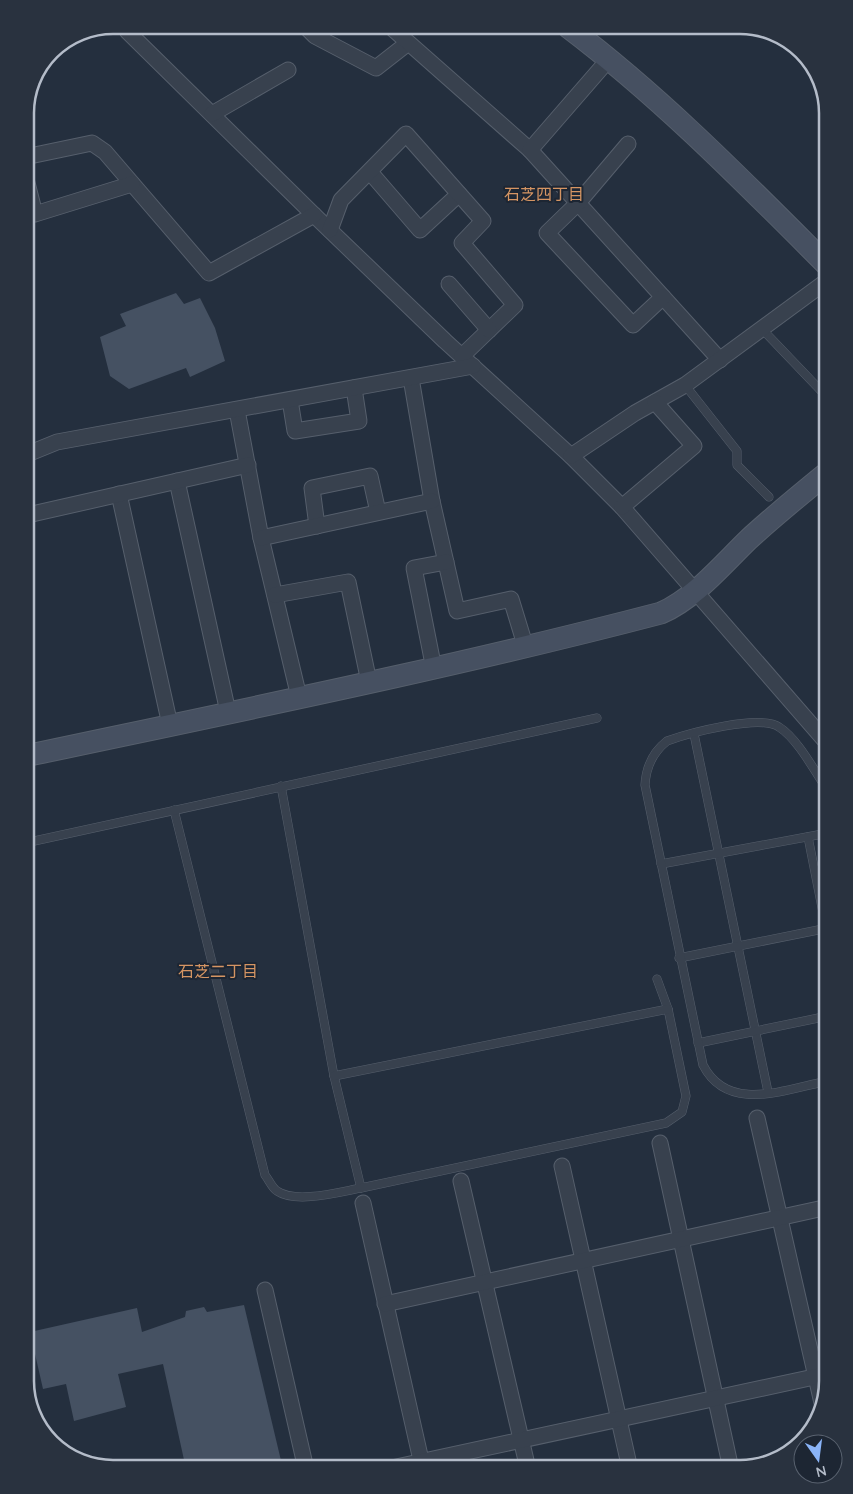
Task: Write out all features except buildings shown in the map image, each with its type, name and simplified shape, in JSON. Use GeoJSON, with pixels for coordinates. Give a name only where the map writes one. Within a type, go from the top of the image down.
{"type":"FeatureCollection","features":[{"type":"Feature","properties":{"kind":"street"},"geometry":{"type":"LineString","coordinates":[[130,34],[314,215],[467,361],[571,456],[622,507],[819,734]]}},
{"type":"Feature","properties":{"kind":"street"},"geometry":{"type":"LineString","coordinates":[[313,34],[376,68],[408,43]]}},
{"type":"Feature","properties":{"kind":"street"},"geometry":{"type":"LineString","coordinates":[[398,34],[530,150],[720,360]]}},
{"type":"Feature","properties":{"kind":"street"},"geometry":{"type":"LineString","coordinates":[[577,34],[609,59],[730,168],[819,257]]}},
{"type":"Feature","properties":{"kind":"street"},"geometry":{"type":"LineString","coordinates":[[530,150],[609,59]]}},
{"type":"Feature","properties":{"kind":"street"},"geometry":{"type":"LineString","coordinates":[[212,114],[288,70]]}},
{"type":"Feature","properties":{"kind":"street"},"geometry":{"type":"LineString","coordinates":[[34,451],[57,442],[411,378],[467,361],[489,330],[515,304],[462,243],[483,221],[406,134],[341,200],[330,230]]}},
{"type":"Feature","properties":{"kind":"street"},"geometry":{"type":"LineString","coordinates":[[34,155],[92,143],[104,152],[209,273],[314,215]]}},
{"type":"Feature","properties":{"kind":"street"},"geometry":{"type":"LineString","coordinates":[[628,144],[578,203],[547,233],[633,326],[663,297]]}},
{"type":"Feature","properties":{"kind":"street"},"geometry":{"type":"LineString","coordinates":[[370,172],[420,230],[460,194]]}},
{"type":"Feature","properties":{"kind":"street"},"geometry":{"type":"LineString","coordinates":[[34,210],[35,214],[132,184]]}},
{"type":"Feature","properties":{"kind":"street"},"geometry":{"type":"LineString","coordinates":[[449,284],[489,330]]}},
{"type":"Feature","properties":{"kind":"street"},"geometry":{"type":"LineString","coordinates":[[571,456],[685,385],[819,287]]}},
{"type":"Feature","properties":{"kind":"street"},"geometry":{"type":"LineString","coordinates":[[411,378],[432,500],[457,611],[511,599],[526,648]]}},
{"type":"Feature","properties":{"kind":"street"},"geometry":{"type":"LineString","coordinates":[[290,400],[295,431],[359,421],[354,388]]}},
{"type":"Feature","properties":{"kind":"street"},"geometry":{"type":"LineString","coordinates":[[622,507],[694,446],[655,402]]}},
{"type":"Feature","properties":{"kind":"street"},"geometry":{"type":"LineString","coordinates":[[236,410],[261,538],[299,697]]}},
{"type":"Feature","properties":{"kind":"street"},"geometry":{"type":"LineString","coordinates":[[34,514],[248,465]]}},
{"type":"Feature","properties":{"kind":"street"},"geometry":{"type":"LineString","coordinates":[[317,526],[312,488],[370,476],[378,512]]}},
{"type":"Feature","properties":{"kind":"street"},"geometry":{"type":"LineString","coordinates":[[34,754],[434,669],[526,648],[660,613],[672,608],[695,590],[778,512],[819,479]]}},
{"type":"Feature","properties":{"kind":"street"},"geometry":{"type":"LineString","coordinates":[[177,481],[228,712]]}},
{"type":"Feature","properties":{"kind":"street"},"geometry":{"type":"LineString","coordinates":[[119,494],[170,725]]}},
{"type":"Feature","properties":{"kind":"street"},"geometry":{"type":"LineString","coordinates":[[261,538],[432,500]]}},
{"type":"Feature","properties":{"kind":"street"},"geometry":{"type":"LineString","coordinates":[[434,669],[414,568],[446,562]]}},
{"type":"Feature","properties":{"kind":"street"},"geometry":{"type":"LineString","coordinates":[[275,595],[348,582],[369,682]]}},
{"type":"Feature","properties":{"kind":"street"},"geometry":{"type":"LineString","coordinates":[[756,1118],[780,1218],[819,1364]]}},
{"type":"Feature","properties":{"kind":"street"},"geometry":{"type":"LineString","coordinates":[[660,1142],[730,1460]]}},
{"type":"Feature","properties":{"kind":"street"},"geometry":{"type":"LineString","coordinates":[[562,1166],[628,1460]]}},
{"type":"Feature","properties":{"kind":"street"},"geometry":{"type":"LineString","coordinates":[[461,1181],[483,1283],[526,1460]]}},
{"type":"Feature","properties":{"kind":"street"},"geometry":{"type":"LineString","coordinates":[[362,1196],[421,1460]]}},
{"type":"Feature","properties":{"kind":"street"},"geometry":{"type":"LineString","coordinates":[[385,1304],[819,1209]]}},
{"type":"Feature","properties":{"kind":"street"},"geometry":{"type":"LineString","coordinates":[[265,1290],[304,1460]]}},
{"type":"Feature","properties":{"kind":"street"},"geometry":{"type":"LineString","coordinates":[[442,1460],[521,1440],[819,1376]]}},
{"type":"Feature","properties":{"kind":"lane"},"geometry":{"type":"LineString","coordinates":[[762,329],[819,389]]}},
{"type":"Feature","properties":{"kind":"lane"},"geometry":{"type":"LineString","coordinates":[[685,385],[737,451],[737,465],[769,497]]}},
{"type":"Feature","properties":{"kind":"lane"},"geometry":{"type":"LineString","coordinates":[[34,841],[597,718]]}},
{"type":"Feature","properties":{"kind":"lane"},"geometry":{"type":"LineString","coordinates":[[819,778],[791,737],[779,726],[766,722],[746,723],[667,741],[659,748],[648,766],[645,785],[698,1043],[707,1073],[722,1088],[745,1096],[819,1083]]}},
{"type":"Feature","properties":{"kind":"lane"},"geometry":{"type":"LineString","coordinates":[[694,734],[768,1092]]}},
{"type":"Feature","properties":{"kind":"lane"},"geometry":{"type":"LineString","coordinates":[[281,786],[334,1076],[362,1196]]}},
{"type":"Feature","properties":{"kind":"lane"},"geometry":{"type":"LineString","coordinates":[[174,810],[265,1175],[275,1190],[288,1196],[362,1196],[666,1123],[675,1119],[682,1112],[686,1096],[668,1009],[657,979]]}},
{"type":"Feature","properties":{"kind":"lane"},"geometry":{"type":"LineString","coordinates":[[661,864],[719,855],[819,835]]}},
{"type":"Feature","properties":{"kind":"lane"},"geometry":{"type":"LineString","coordinates":[[808,837],[819,890]]}},
{"type":"Feature","properties":{"kind":"lane"},"geometry":{"type":"LineString","coordinates":[[680,958],[819,930]]}},
{"type":"Feature","properties":{"kind":"lane"},"geometry":{"type":"LineString","coordinates":[[334,1076],[668,1009]]}},
{"type":"Feature","properties":{"kind":"lane"},"geometry":{"type":"LineString","coordinates":[[698,1043],[819,1018]]}},
{"type":"Feature","properties":{"kind":"district","name":"石芝四丁目"},"geometry":{"type":"Point","coordinates":[544,194]}},
{"type":"Feature","properties":{"kind":"district","name":"石芝二丁目"},"geometry":{"type":"Point","coordinates":[218,971]}}]}
